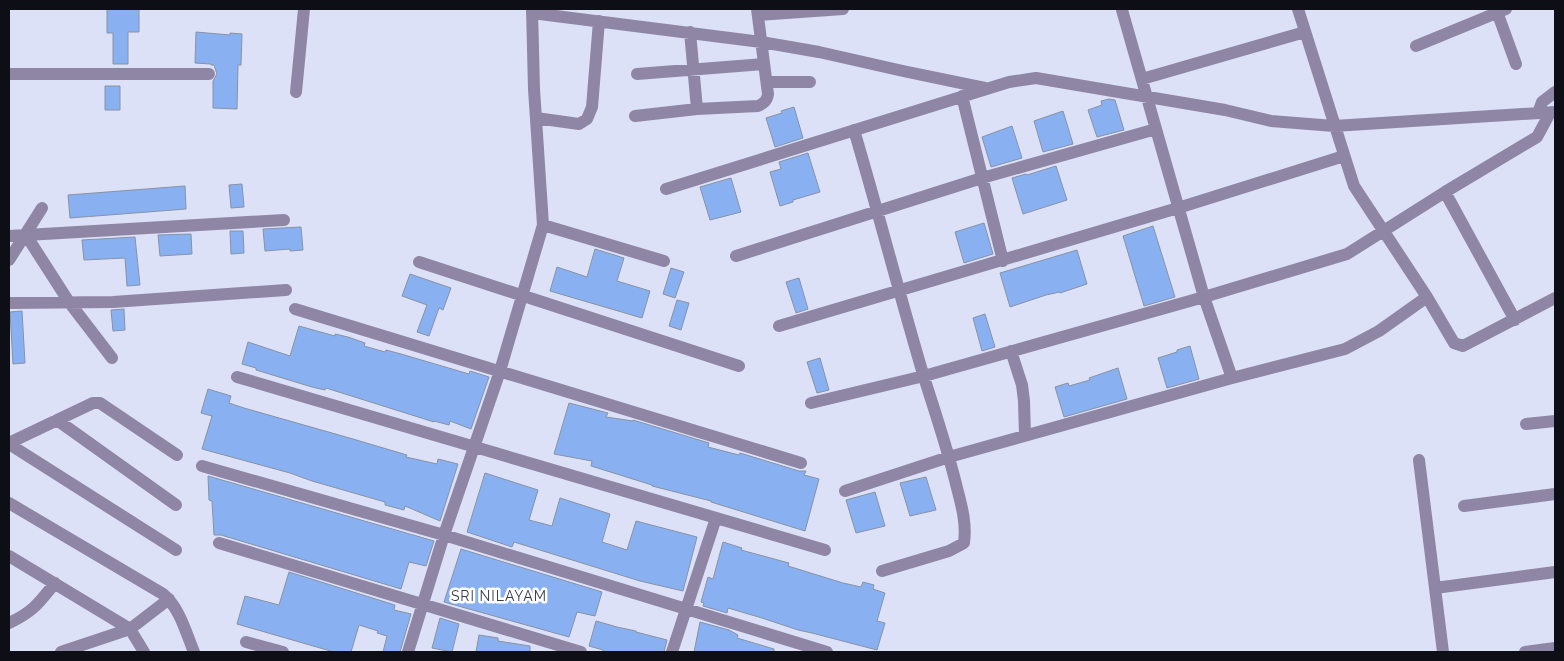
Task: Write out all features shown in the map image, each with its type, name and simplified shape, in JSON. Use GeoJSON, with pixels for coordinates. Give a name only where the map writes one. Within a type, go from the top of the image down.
{"type":"FeatureCollection","features":[{"type":"Feature","properties":{"kind":"street"},"geometry":{"type":"LineString","coordinates":[[296,92],[304,9]]}},
{"type":"Feature","properties":{"kind":"street"},"geometry":{"type":"LineString","coordinates":[[635,116],[697,109],[758,106],[764,103],[768,94],[757,12],[843,9]]}},
{"type":"Feature","properties":{"kind":"street"},"geometry":{"type":"LineString","coordinates":[[1299,9],[1354,186],[1454,343],[1463,346],[1555,298]]}},
{"type":"Feature","properties":{"kind":"street"},"geometry":{"type":"LineString","coordinates":[[1122,10],[1204,297],[1232,378]]}},
{"type":"Feature","properties":{"kind":"street"},"geometry":{"type":"LineString","coordinates":[[1416,46],[1500,10],[1516,64]]}},
{"type":"Feature","properties":{"kind":"street"},"geometry":{"type":"LineString","coordinates":[[408,652],[473,446],[500,371],[543,225],[534,89],[532,11],[761,42],[819,52],[988,88]]}},
{"type":"Feature","properties":{"kind":"street"},"geometry":{"type":"LineString","coordinates":[[536,118],[579,124],[587,119],[592,107],[599,21]]}},
{"type":"Feature","properties":{"kind":"street"},"geometry":{"type":"LineString","coordinates":[[690,32],[697,109]]}},
{"type":"Feature","properties":{"kind":"street"},"geometry":{"type":"LineString","coordinates":[[1142,79],[1305,32]]}},
{"type":"Feature","properties":{"kind":"street"},"geometry":{"type":"LineString","coordinates":[[637,74],[764,64]]}},
{"type":"Feature","properties":{"kind":"street"},"geometry":{"type":"LineString","coordinates":[[9,74],[210,74]]}},
{"type":"Feature","properties":{"kind":"street"},"geometry":{"type":"LineString","coordinates":[[666,189],[988,88],[1009,82],[1036,78],[1225,110],[1271,120],[1334,126],[1548,113]]}},
{"type":"Feature","properties":{"kind":"street"},"geometry":{"type":"LineString","coordinates":[[767,82],[810,82]]}},
{"type":"Feature","properties":{"kind":"street"},"geometry":{"type":"LineString","coordinates":[[1548,113],[1542,102],[1555,92]]}},
{"type":"Feature","properties":{"kind":"street"},"geometry":{"type":"LineString","coordinates":[[962,96],[1002,261]]}},
{"type":"Feature","properties":{"kind":"street"},"geometry":{"type":"LineString","coordinates":[[811,403],[924,376],[1011,352],[1347,254],[1537,137],[1548,113]]}},
{"type":"Feature","properties":{"kind":"street"},"geometry":{"type":"LineString","coordinates":[[736,256],[982,178],[1156,129]]}},
{"type":"Feature","properties":{"kind":"street"},"geometry":{"type":"LineString","coordinates":[[854,130],[878,212],[898,291],[949,457],[966,530],[964,543],[949,550],[882,571]]}},
{"type":"Feature","properties":{"kind":"street"},"geometry":{"type":"LineString","coordinates":[[779,326],[1002,261],[1344,156]]}},
{"type":"Feature","properties":{"kind":"street"},"geometry":{"type":"LineString","coordinates":[[1445,192],[1514,320]]}},
{"type":"Feature","properties":{"kind":"street"},"geometry":{"type":"LineString","coordinates":[[9,260],[42,208]]}},
{"type":"Feature","properties":{"kind":"street"},"geometry":{"type":"LineString","coordinates":[[9,236],[284,220]]}},
{"type":"Feature","properties":{"kind":"street"},"geometry":{"type":"LineString","coordinates":[[543,225],[664,261]]}},
{"type":"Feature","properties":{"kind":"street"},"geometry":{"type":"LineString","coordinates":[[26,235],[69,302],[112,358]]}},
{"type":"Feature","properties":{"kind":"street"},"geometry":{"type":"LineString","coordinates":[[418,262],[738,366]]}},
{"type":"Feature","properties":{"kind":"street"},"geometry":{"type":"LineString","coordinates":[[9,303],[113,302],[286,290]]}},
{"type":"Feature","properties":{"kind":"street"},"geometry":{"type":"LineString","coordinates":[[844,491],[949,457],[1232,378],[1345,349],[1379,331],[1426,297]]}},
{"type":"Feature","properties":{"kind":"street"},"geometry":{"type":"LineString","coordinates":[[295,309],[802,463]]}},
{"type":"Feature","properties":{"kind":"street"},"geometry":{"type":"LineString","coordinates":[[1011,352],[1022,385],[1025,436]]}},
{"type":"Feature","properties":{"kind":"street"},"geometry":{"type":"LineString","coordinates":[[237,377],[825,550]]}},
{"type":"Feature","properties":{"kind":"street"},"geometry":{"type":"LineString","coordinates":[[9,443],[93,403],[100,404],[177,455]]}},
{"type":"Feature","properties":{"kind":"street"},"geometry":{"type":"LineString","coordinates":[[58,420],[176,505]]}},
{"type":"Feature","properties":{"kind":"street"},"geometry":{"type":"LineString","coordinates":[[1526,424],[1555,420]]}},
{"type":"Feature","properties":{"kind":"street"},"geometry":{"type":"LineString","coordinates":[[9,443],[176,550]]}},
{"type":"Feature","properties":{"kind":"street"},"geometry":{"type":"LineString","coordinates":[[1419,460],[1443,652]]}},
{"type":"Feature","properties":{"kind":"street"},"geometry":{"type":"LineString","coordinates":[[202,466],[444,535],[827,652]]}},
{"type":"Feature","properties":{"kind":"street"},"geometry":{"type":"LineString","coordinates":[[1464,506],[1555,494]]}},
{"type":"Feature","properties":{"kind":"street"},"geometry":{"type":"LineString","coordinates":[[9,503],[123,569],[169,599],[177,611],[194,652]]}},
{"type":"Feature","properties":{"kind":"street"},"geometry":{"type":"LineString","coordinates":[[672,652],[716,518]]}},
{"type":"Feature","properties":{"kind":"street"},"geometry":{"type":"LineString","coordinates":[[219,544],[581,652]]}},
{"type":"Feature","properties":{"kind":"street"},"geometry":{"type":"LineString","coordinates":[[9,556],[130,629],[144,652]]}},
{"type":"Feature","properties":{"kind":"street"},"geometry":{"type":"LineString","coordinates":[[1435,588],[1555,572]]}},
{"type":"Feature","properties":{"kind":"street"},"geometry":{"type":"LineString","coordinates":[[9,623],[26,615],[56,584]]}},
{"type":"Feature","properties":{"kind":"street"},"geometry":{"type":"LineString","coordinates":[[61,652],[130,629],[169,599]]}},
{"type":"Feature","properties":{"kind":"street"},"geometry":{"type":"LineString","coordinates":[[246,642],[282,652]]}},
{"type":"Feature","properties":{"kind":"street"},"geometry":{"type":"LineString","coordinates":[[1525,652],[1555,648]]}},
{"type":"Feature","properties":{"kind":"building"},"geometry":{"type":"Polygon","coordinates":[[[107,9],[139,9],[139,32],[128,32],[128,64],[113,64],[113,33],[107,33],[107,9]]]}},
{"type":"Feature","properties":{"kind":"building"},"geometry":{"type":"Polygon","coordinates":[[[196,32],[230,35],[230,33],[242,34],[241,65],[238,65],[237,109],[213,108],[213,81],[217,74],[214,65],[195,63],[196,32]]]}},
{"type":"Feature","properties":{"kind":"building"},"geometry":{"type":"Polygon","coordinates":[[[105,86],[120,86],[120,110],[105,110],[105,86]]]}},
{"type":"Feature","properties":{"kind":"building"},"geometry":{"type":"Polygon","coordinates":[[[1115,100],[1124,130],[1097,137],[1088,110],[1102,105],[1101,101],[1115,100]]]}},
{"type":"Feature","properties":{"kind":"building"},"geometry":{"type":"Polygon","coordinates":[[[794,107],[803,138],[775,147],[766,118],[794,107]]]}},
{"type":"Feature","properties":{"kind":"building"},"geometry":{"type":"Polygon","coordinates":[[[1063,111],[1073,144],[1043,152],[1034,121],[1063,111]]]}},
{"type":"Feature","properties":{"kind":"building"},"geometry":{"type":"Polygon","coordinates":[[[1012,126],[1022,158],[991,167],[982,137],[1012,126]]]}},
{"type":"Feature","properties":{"kind":"building"},"geometry":{"type":"Polygon","coordinates":[[[808,153],[820,192],[780,206],[770,172],[781,169],[779,162],[808,153]]]}},
{"type":"Feature","properties":{"kind":"building"},"geometry":{"type":"Polygon","coordinates":[[[1056,166],[1067,200],[1023,214],[1012,178],[1056,166]]]}},
{"type":"Feature","properties":{"kind":"building"},"geometry":{"type":"Polygon","coordinates":[[[731,178],[741,212],[710,220],[700,187],[731,178]]]}},
{"type":"Feature","properties":{"kind":"building"},"geometry":{"type":"Polygon","coordinates":[[[242,184],[244,207],[231,208],[229,185],[242,184]]]}},
{"type":"Feature","properties":{"kind":"building"},"geometry":{"type":"Polygon","coordinates":[[[185,186],[186,209],[70,218],[68,195],[185,186]]]}},
{"type":"Feature","properties":{"kind":"building"},"geometry":{"type":"Polygon","coordinates":[[[984,223],[993,254],[964,263],[955,232],[984,223]]]}},
{"type":"Feature","properties":{"kind":"building"},"geometry":{"type":"Polygon","coordinates":[[[1153,226],[1175,297],[1144,306],[1123,236],[1153,226]]]}},
{"type":"Feature","properties":{"kind":"building"},"geometry":{"type":"Polygon","coordinates":[[[301,227],[303,250],[265,251],[263,229],[301,227]]]}},
{"type":"Feature","properties":{"kind":"building"},"geometry":{"type":"Polygon","coordinates":[[[230,231],[243,231],[244,253],[231,254],[230,231]]]}},
{"type":"Feature","properties":{"kind":"building"},"geometry":{"type":"Polygon","coordinates":[[[191,234],[192,254],[160,256],[158,235],[191,234]]]}},
{"type":"Feature","properties":{"kind":"building"},"geometry":{"type":"Polygon","coordinates":[[[135,237],[140,285],[127,286],[125,258],[84,260],[82,240],[135,237]]]}},
{"type":"Feature","properties":{"kind":"building"},"geometry":{"type":"Polygon","coordinates":[[[595,249],[624,258],[617,281],[650,291],[642,318],[550,291],[557,267],[587,277],[595,249]]]}},
{"type":"Feature","properties":{"kind":"building"},"geometry":{"type":"Polygon","coordinates":[[[1077,250],[1087,284],[1010,307],[1000,273],[1077,250]]]}},
{"type":"Feature","properties":{"kind":"building"},"geometry":{"type":"Polygon","coordinates":[[[671,268],[684,272],[675,298],[663,294],[671,268]]]}},
{"type":"Feature","properties":{"kind":"building"},"geometry":{"type":"Polygon","coordinates":[[[410,274],[451,288],[443,310],[439,308],[429,336],[417,332],[427,305],[402,296],[410,274]]]}},
{"type":"Feature","properties":{"kind":"building"},"geometry":{"type":"Polygon","coordinates":[[[799,278],[808,309],[796,313],[786,282],[799,278]]]}},
{"type":"Feature","properties":{"kind":"building"},"geometry":{"type":"Polygon","coordinates":[[[677,300],[689,303],[681,330],[669,326],[677,300]]]}},
{"type":"Feature","properties":{"kind":"building"},"geometry":{"type":"Polygon","coordinates":[[[124,309],[125,330],[113,331],[111,310],[124,309]]]}},
{"type":"Feature","properties":{"kind":"building"},"geometry":{"type":"Polygon","coordinates":[[[22,311],[25,363],[13,364],[10,312],[22,311]]]}},
{"type":"Feature","properties":{"kind":"building"},"geometry":{"type":"Polygon","coordinates":[[[985,314],[995,347],[982,351],[973,318],[985,314]]]}},
{"type":"Feature","properties":{"kind":"building"},"geometry":{"type":"Polygon","coordinates":[[[299,326],[335,336],[335,334],[348,337],[365,343],[364,346],[385,352],[386,350],[469,374],[470,371],[489,377],[471,429],[450,421],[449,425],[434,422],[326,388],[325,390],[312,387],[242,364],[248,342],[290,356],[299,326]]]}},
{"type":"Feature","properties":{"kind":"building"},"geometry":{"type":"Polygon","coordinates":[[[1190,346],[1199,379],[1167,388],[1158,358],[1190,346]]]}},
{"type":"Feature","properties":{"kind":"building"},"geometry":{"type":"Polygon","coordinates":[[[820,358],[829,390],[817,393],[807,362],[820,358]]]}},
{"type":"Feature","properties":{"kind":"building"},"geometry":{"type":"Polygon","coordinates":[[[1118,368],[1127,399],[1064,417],[1055,387],[1068,383],[1069,386],[1090,380],[1089,378],[1118,368]]]}},
{"type":"Feature","properties":{"kind":"building"},"geometry":{"type":"Polygon","coordinates":[[[208,389],[231,396],[229,403],[407,455],[406,457],[437,464],[438,459],[458,464],[440,521],[405,506],[404,510],[385,505],[385,502],[202,449],[212,416],[201,413],[208,389]]]}},
{"type":"Feature","properties":{"kind":"building"},"geometry":{"type":"Polygon","coordinates":[[[569,403],[608,413],[606,417],[633,420],[709,443],[708,447],[739,455],[740,453],[799,471],[806,471],[804,475],[819,479],[805,531],[591,466],[592,461],[554,454],[569,403]]]}},
{"type":"Feature","properties":{"kind":"building"},"geometry":{"type":"Polygon","coordinates":[[[485,473],[538,490],[529,520],[552,526],[560,498],[610,514],[602,542],[627,550],[636,521],[697,537],[683,591],[640,581],[514,542],[512,547],[467,532],[485,473]]]}},
{"type":"Feature","properties":{"kind":"building"},"geometry":{"type":"Polygon","coordinates":[[[208,476],[434,541],[426,566],[409,562],[401,589],[221,535],[214,535],[208,476]]]}},
{"type":"Feature","properties":{"kind":"building"},"geometry":{"type":"Polygon","coordinates":[[[926,477],[936,510],[910,516],[900,483],[926,477]]]}},
{"type":"Feature","properties":{"kind":"building"},"geometry":{"type":"Polygon","coordinates":[[[875,492],[885,526],[856,533],[846,500],[875,492]]]}},
{"type":"Feature","properties":{"kind":"building"},"geometry":{"type":"Polygon","coordinates":[[[723,542],[742,548],[741,550],[789,563],[788,566],[843,583],[861,587],[863,582],[874,585],[873,589],[885,593],[877,621],[885,623],[877,650],[798,630],[728,608],[727,613],[703,606],[704,603],[701,602],[708,577],[713,579],[723,542]]]}},
{"type":"Feature","properties":{"kind":"building"},"geometry":{"type":"Polygon","coordinates":[[[461,549],[602,592],[595,616],[577,612],[569,637],[444,602],[461,549]]]}},
{"type":"Feature","properties":{"kind":"building"},"geometry":{"type":"Polygon","coordinates":[[[289,572],[395,605],[394,610],[411,614],[400,652],[383,652],[387,636],[359,625],[351,652],[334,652],[237,624],[245,596],[279,605],[289,572]]]}},
{"type":"Feature","properties":{"kind":"building"},"geometry":{"type":"Polygon","coordinates":[[[440,618],[459,624],[452,652],[432,648],[440,618]]]}},
{"type":"Feature","properties":{"kind":"building"},"geometry":{"type":"Polygon","coordinates":[[[596,621],[667,640],[664,652],[603,652],[603,650],[589,646],[596,621]]]}},
{"type":"Feature","properties":{"kind":"building"},"geometry":{"type":"Polygon","coordinates":[[[700,622],[729,630],[738,635],[737,638],[774,649],[774,652],[694,652],[700,622]]]}},
{"type":"Feature","properties":{"kind":"building"},"geometry":{"type":"Polygon","coordinates":[[[479,635],[498,638],[498,641],[530,646],[530,652],[476,652],[479,635]]]}},
{"type":"Feature","properties":{"kind":"district","name":"SRI NILAYAM"},"geometry":{"type":"Point","coordinates":[499,596]}}]}
